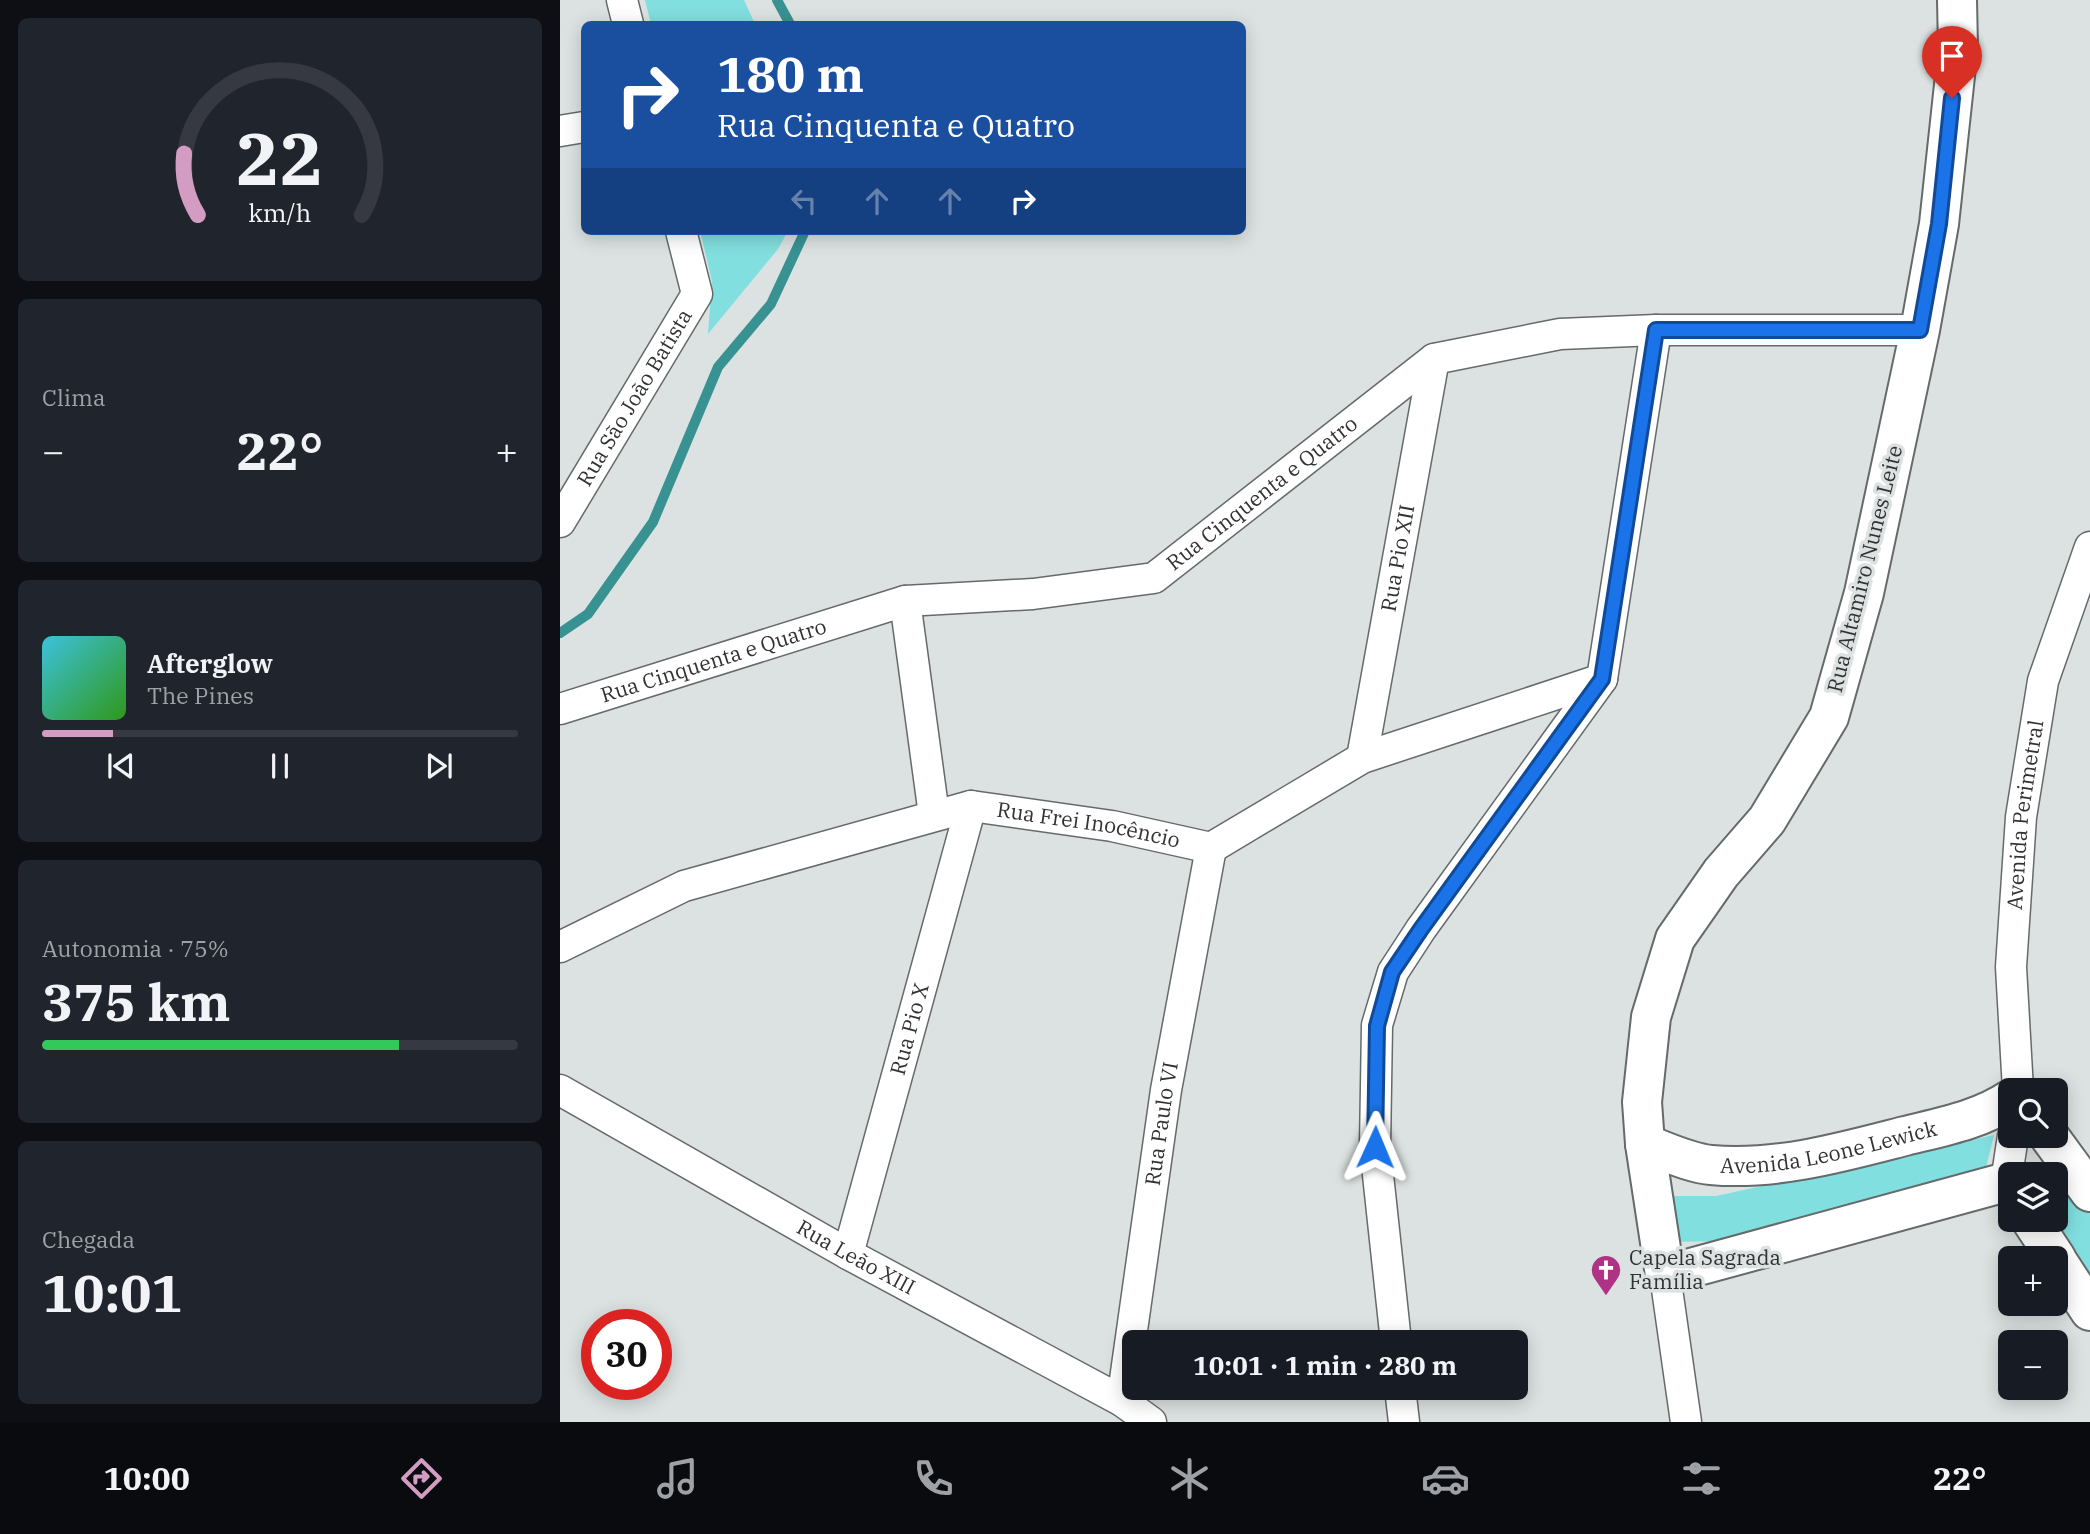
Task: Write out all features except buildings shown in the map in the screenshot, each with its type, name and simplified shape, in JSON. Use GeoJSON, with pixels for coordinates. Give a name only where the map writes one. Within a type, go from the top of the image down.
{"type":"FeatureCollection","features":[{"type":"Feature","properties":{"kind":"main road","name":"Rua Altamiro Nunes Leite"},"geometry":{"type":"LineString","coordinates":[[1665,1275],[1645,1144],[1642,1102],[1651,1017],[1675,939],[1721,873],[1767,820],[1829,717],[1864,593],[1920,330],[1939,224],[1958,48],[1957,0]]}},
{"type":"Feature","properties":{"kind":"main road","name":"Avenida Leone Lewick"},"geometry":{"type":"LineString","coordinates":[[1645,1144],[1708,1165],[1757,1166],[1841,1152],[1964,1121],[1998,1107]]}},
{"type":"Feature","properties":{"kind":"main road"},"geometry":{"type":"LineString","coordinates":[[2058,1148],[2090,1192]]}},
{"type":"Feature","properties":{"kind":"main road"},"geometry":{"type":"LineString","coordinates":[[1665,1275],[1998,1188]]}},
{"type":"Feature","properties":{"kind":"main road"},"geometry":{"type":"LineString","coordinates":[[2068,1277],[2090,1311]]}},
{"type":"Feature","properties":{"kind":"street"},"geometry":{"type":"LineString","coordinates":[[622,0],[627,21]]}},
{"type":"Feature","properties":{"kind":"street"},"geometry":{"type":"LineString","coordinates":[[560,131],[581,128]]}},
{"type":"Feature","properties":{"kind":"street","name":"Rua São João Batista"},"geometry":{"type":"LineString","coordinates":[[560,522],[697,294],[682,235]]}},
{"type":"Feature","properties":{"kind":"street"},"geometry":{"type":"LineString","coordinates":[[1395,1330],[1375,1147],[1377,1026],[1392,972],[1602,679],[1656,330]]}},
{"type":"Feature","properties":{"kind":"street","name":"Rua Cinquenta e Quatro"},"geometry":{"type":"LineString","coordinates":[[560,709],[905,601],[1033,594],[1154,578],[1434,359],[1560,334],[1656,330],[1920,330]]}},
{"type":"Feature","properties":{"kind":"street","name":"Rua Pio XII"},"geometry":{"type":"LineString","coordinates":[[1362,758],[1434,359]]}},
{"type":"Feature","properties":{"kind":"street","name":"Avenida Perimetral"},"geometry":{"type":"LineString","coordinates":[[2017,1078],[2011,967],[2021,817],[2043,681],[2090,547]]}},
{"type":"Feature","properties":{"kind":"street"},"geometry":{"type":"LineString","coordinates":[[905,601],[934,815]]}},
{"type":"Feature","properties":{"kind":"street"},"geometry":{"type":"LineString","coordinates":[[1211,848],[1362,758],[1602,679]]}},
{"type":"Feature","properties":{"kind":"street","name":"Rua Frei Inocêncio"},"geometry":{"type":"LineString","coordinates":[[560,947],[684,886],[971,806],[1112,826],[1211,848]]}},
{"type":"Feature","properties":{"kind":"street","name":"Rua Pio X"},"geometry":{"type":"LineString","coordinates":[[848,1254],[971,806]]}},
{"type":"Feature","properties":{"kind":"street","name":"Rua Paulo VI"},"geometry":{"type":"LineString","coordinates":[[1122,1401],[1166,1090],[1211,848]]}},
{"type":"Feature","properties":{"kind":"street","name":"Rua Leão XIII"},"geometry":{"type":"LineString","coordinates":[[560,1090],[848,1254],[1122,1401],[1151,1422]]}},
{"type":"Feature","properties":{"kind":"street","name":"Rua Altamiro Nunes Leite"},"geometry":{"type":"LineString","coordinates":[[1665,1275],[1686,1422]]}},
{"type":"Feature","properties":{"kind":"street"},"geometry":{"type":"LineString","coordinates":[[1402,1400],[1404,1422]]}},
{"type":"Feature","properties":{"kind":"shaded area"},"geometry":{"type":"Polygon","coordinates":[[[645,0],[744,0],[754,21],[650,21],[645,0]]]}},
{"type":"Feature","properties":{"kind":"shaded area"},"geometry":{"type":"Polygon","coordinates":[[[701,235],[786,235],[778,249],[708,334],[712,281],[701,235]]]}},
{"type":"Feature","properties":{"kind":"shaded area"},"geometry":{"type":"Polygon","coordinates":[[[1994,1135],[1984,1176],[1721,1241],[1673,1242],[1671,1196],[1716,1196],[1994,1135]]]}},
{"type":"Feature","properties":{"kind":"shaded area"},"geometry":{"type":"Polygon","coordinates":[[[2068,1174],[2090,1206],[2090,1278],[2060,1232],[2068,1232],[2068,1174]]]}},
{"type":"Feature","properties":{"kind":"waterway"},"geometry":{"type":"LineString","coordinates":[[777,0],[788,21]]}},
{"type":"Feature","properties":{"kind":"waterway"},"geometry":{"type":"LineString","coordinates":[[560,633],[588,614],[653,522],[718,367],[771,304],[803,235]]}},
{"type":"Feature","properties":{"kind":"place","name":"Capela Sagrada Família"},"geometry":{"type":"Point","coordinates":[1606,1297]}},
{"type":"Feature","properties":{"kind":"route"},"geometry":{"type":"LineString","coordinates":[[1375,1147],[1377,1026],[1392,972],[1602,679],[1656,330],[1920,330],[1939,224],[1952,98]]}}]}
